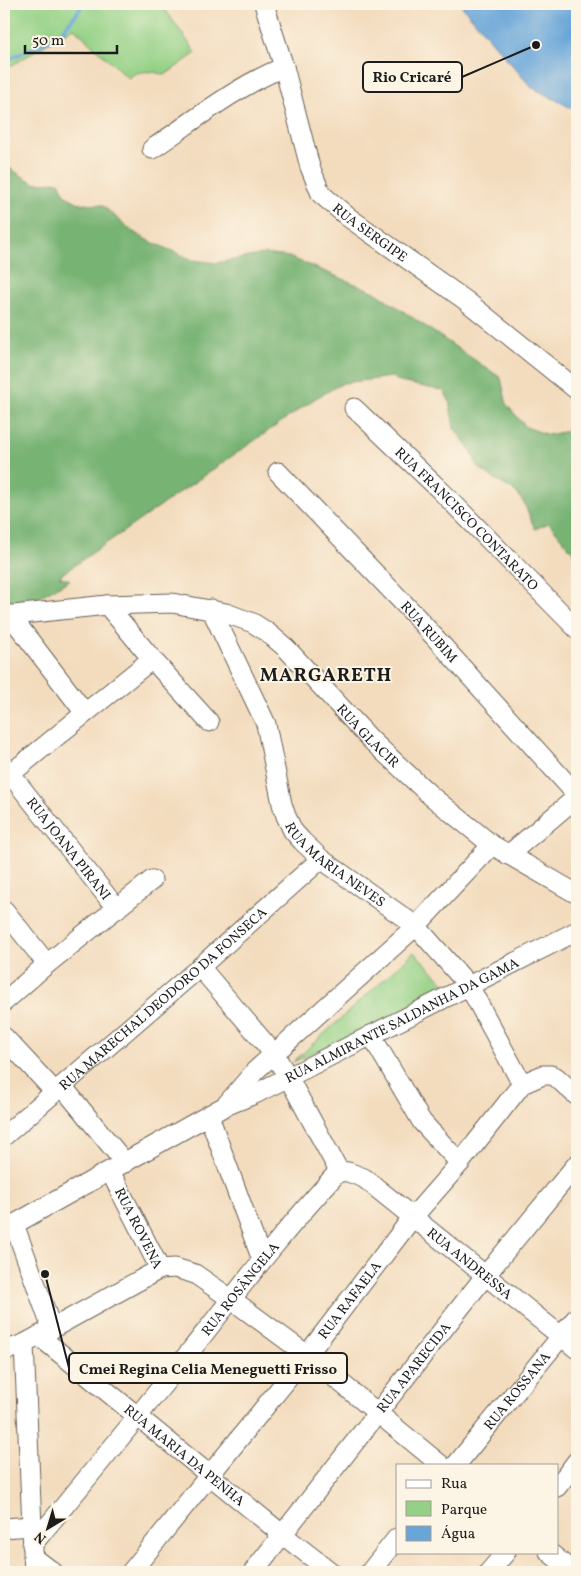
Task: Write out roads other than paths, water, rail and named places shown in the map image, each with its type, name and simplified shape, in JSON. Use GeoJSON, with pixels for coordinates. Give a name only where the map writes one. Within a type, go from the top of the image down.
{"type":"FeatureCollection","features":[{"type":"Feature","properties":{"kind":"street","name":"RUA SERGIPE"},"geometry":{"type":"LineString","coordinates":[[264,4],[284,67],[310,167],[321,194],[348,217],[464,300],[577,390]]}},
{"type":"Feature","properties":{"kind":"street"},"geometry":{"type":"LineString","coordinates":[[152,150],[233,92],[260,77],[284,67]]}},
{"type":"Feature","properties":{"kind":"street","name":"RUA FRANCISCO CONTARATO"},"geometry":{"type":"LineString","coordinates":[[354,408],[441,491],[577,629]]}},
{"type":"Feature","properties":{"kind":"street","name":"RUA RUBIM"},"geometry":{"type":"LineString","coordinates":[[278,472],[411,611],[577,796]]}},
{"type":"Feature","properties":{"kind":"street","name":"RUA GLACIR"},"geometry":{"type":"LineString","coordinates":[[7,615],[107,605],[172,603],[211,609],[240,617],[267,632],[286,648],[395,764],[430,796],[500,850],[577,894]]}},
{"type":"Feature","properties":{"kind":"street"},"geometry":{"type":"LineString","coordinates":[[107,605],[152,659],[209,722]]}},
{"type":"Feature","properties":{"kind":"street","name":"RUA MARIA NEVES"},"geometry":{"type":"LineString","coordinates":[[211,609],[266,724],[286,816],[294,831],[321,859],[416,926],[469,986],[522,1084]]}},
{"type":"Feature","properties":{"kind":"street"},"geometry":{"type":"LineString","coordinates":[[7,615],[85,712]]}},
{"type":"Feature","properties":{"kind":"street"},"geometry":{"type":"LineString","coordinates":[[6,773],[152,659]]}},
{"type":"Feature","properties":{"kind":"street","name":"RUA JOANA PIRANI"},"geometry":{"type":"LineString","coordinates":[[4,1002],[47,964],[117,909],[6,773]]}},
{"type":"Feature","properties":{"kind":"street","name":"RUA ALMIRANTE SALDANHA DA GAMA"},"geometry":{"type":"LineString","coordinates":[[217,1111],[274,1054],[500,850],[577,796]]}},
{"type":"Feature","properties":{"kind":"street","name":"RUA MARECHAL DEODORO DA FONSECA"},"geometry":{"type":"LineString","coordinates":[[4,1136],[200,967],[321,859]]}},
{"type":"Feature","properties":{"kind":"street"},"geometry":{"type":"LineString","coordinates":[[117,909],[152,880]]}},
{"type":"Feature","properties":{"kind":"street"},"geometry":{"type":"LineString","coordinates":[[4,910],[47,964]]}},
{"type":"Feature","properties":{"kind":"street","name":"RUA ALMIRANTE SALDANHA DA GAMA"},"geometry":{"type":"LineString","coordinates":[[9,1227],[217,1111],[469,986],[575,936]]}},
{"type":"Feature","properties":{"kind":"street"},"geometry":{"type":"LineString","coordinates":[[200,967],[274,1054],[339,1171]]}},
{"type":"Feature","properties":{"kind":"street"},"geometry":{"type":"LineString","coordinates":[[371,1035],[422,1122],[460,1163]]}},
{"type":"Feature","properties":{"kind":"street","name":"RUA ROVENA"},"geometry":{"type":"LineString","coordinates":[[4,1037],[59,1089],[117,1167],[160,1269],[175,1268],[194,1274],[231,1299],[307,1355],[440,1464]]}},
{"type":"Feature","properties":{"kind":"street"},"geometry":{"type":"LineString","coordinates":[[522,1084],[546,1075],[556,1077],[577,1096]]}},
{"type":"Feature","properties":{"kind":"street","name":"RUA RAFAELA"},"geometry":{"type":"LineString","coordinates":[[132,1572],[307,1355],[412,1218],[460,1163],[522,1084]]}},
{"type":"Feature","properties":{"kind":"street"},"geometry":{"type":"LineString","coordinates":[[217,1111],[262,1260]]}},
{"type":"Feature","properties":{"kind":"street","name":"RUA APARECIDA"},"geometry":{"type":"LineString","coordinates":[[253,1572],[376,1413],[577,1164]]}},
{"type":"Feature","properties":{"kind":"street","name":"RUA ANDRESSA"},"geometry":{"type":"LineString","coordinates":[[339,1171],[364,1178],[577,1348]]}},
{"type":"Feature","properties":{"kind":"street","name":"RUA ROSÂNGELA"},"geometry":{"type":"LineString","coordinates":[[33,1558],[138,1417],[231,1299],[312,1200],[339,1171]]}},
{"type":"Feature","properties":{"kind":"street"},"geometry":{"type":"LineString","coordinates":[[9,1227],[38,1336],[32,1526],[33,1558],[53,1572]]}},
{"type":"Feature","properties":{"kind":"street"},"geometry":{"type":"LineString","coordinates":[[4,1351],[38,1336],[160,1269]]}},
{"type":"Feature","properties":{"kind":"street","name":"RUA ROSSANA"},"geometry":{"type":"LineString","coordinates":[[457,1464],[577,1317]]}},
{"type":"Feature","properties":{"kind":"street","name":"RUA MARIA DA PENHA"},"geometry":{"type":"LineString","coordinates":[[38,1336],[331,1572]]}},
{"type":"Feature","properties":{"kind":"street"},"geometry":{"type":"LineString","coordinates":[[558,1487],[577,1462]]}},
{"type":"Feature","properties":{"kind":"street"},"geometry":{"type":"LineString","coordinates":[[4,1528],[32,1526]]}},
{"type":"Feature","properties":{"kind":"street"},"geometry":{"type":"LineString","coordinates":[[370,1572],[396,1539]]}},
{"type":"Feature","properties":{"kind":"street"},"geometry":{"type":"LineString","coordinates":[[489,1572],[504,1554]]}},
{"type":"Feature","properties":{"kind":"street"},"geometry":{"type":"LineString","coordinates":[[551,1554],[573,1572]]}},
{"type":"Feature","properties":{"kind":"water"},"geometry":{"type":"Polygon","coordinates":[[[460,4],[577,4],[577,111],[531,87],[460,4]]]}},
{"type":"Feature","properties":{"kind":"waterway"},"geometry":{"type":"LineString","coordinates":[[4,62],[57,37],[78,12],[82,4]]}},
{"type":"Feature","properties":{"kind":"place","name":"Rio Cricaré"},"geometry":{"type":"Point","coordinates":[536,45]}},
{"type":"Feature","properties":{"kind":"place","name":"Cmei Regina Celia Meneguetti Frisso"},"geometry":{"type":"Point","coordinates":[45,1274]}},
{"type":"Feature","properties":{"kind":"district","name":"MARGARETH"},"geometry":{"type":"Point","coordinates":[326,674]}}]}
